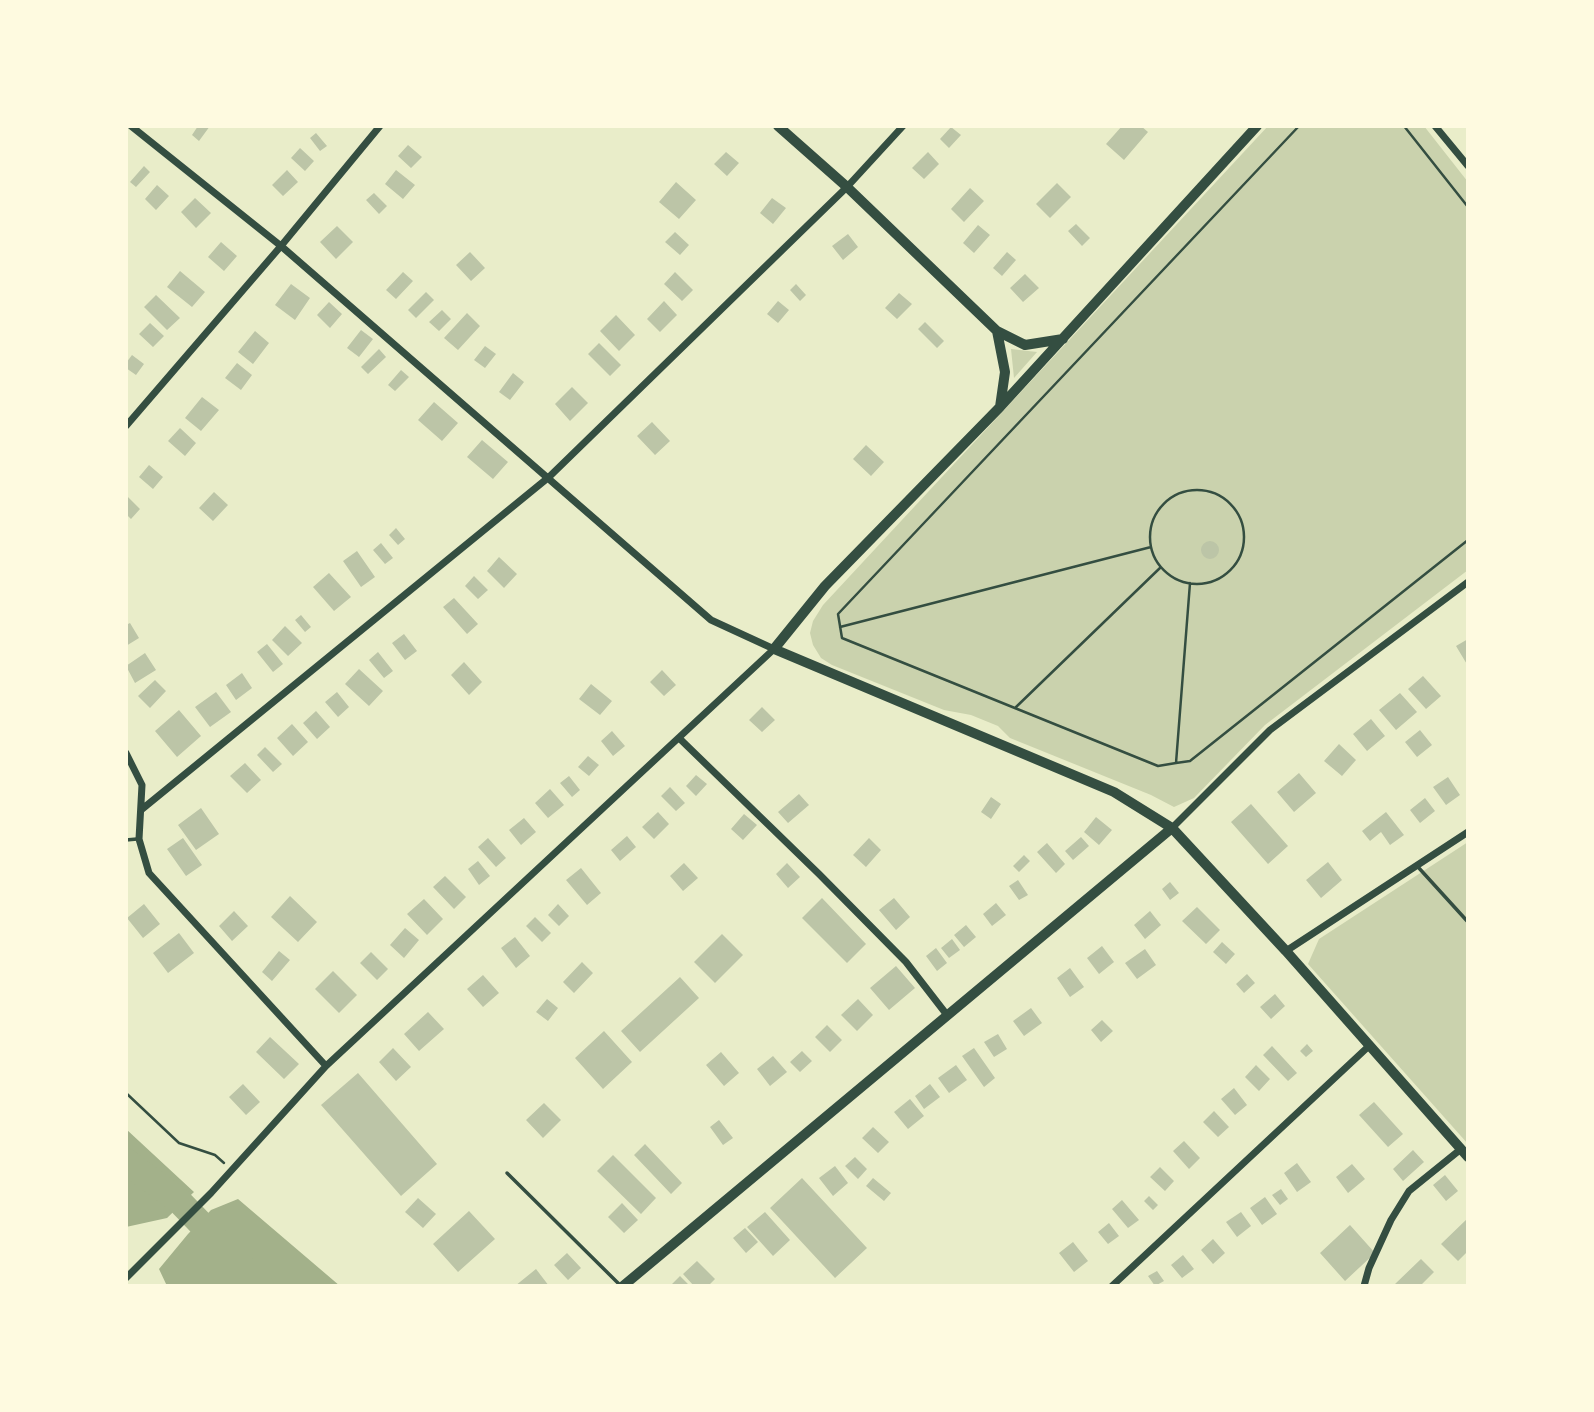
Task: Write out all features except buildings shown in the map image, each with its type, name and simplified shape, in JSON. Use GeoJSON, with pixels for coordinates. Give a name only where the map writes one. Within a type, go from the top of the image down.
{"type":"FeatureCollection","features":[{"type":"Feature","properties":{"kind":"street"},"geometry":{"type":"LineString","coordinates":[[131,126],[281,246],[711,620],[1114,792],[1172,828],[1286,951],[1465,1153],[1409,1191],[1391,1220],[1369,1268],[1364,1286]]}},
{"type":"Feature","properties":{"kind":"street"},"geometry":{"type":"LineString","coordinates":[[126,426],[380,126]]}},
{"type":"Feature","properties":{"kind":"street"},"geometry":{"type":"LineString","coordinates":[[778,126],[847,187],[998,331],[1025,345],[1063,339]]}},
{"type":"Feature","properties":{"kind":"street"},"geometry":{"type":"LineString","coordinates":[[141,810],[549,477],[847,187],[903,126]]}},
{"type":"Feature","properties":{"kind":"street"},"geometry":{"type":"LineString","coordinates":[[126,1278],[211,1193],[326,1066],[774,649],[825,586],[1000,407],[1257,126]]}},
{"type":"Feature","properties":{"kind":"street"},"geometry":{"type":"LineString","coordinates":[[1435,126],[1468,166]]}},
{"type":"Feature","properties":{"kind":"street"},"geometry":{"type":"LineString","coordinates":[[998,331],[1005,372],[1000,407]]}},
{"type":"Feature","properties":{"kind":"street"},"geometry":{"type":"LineString","coordinates":[[622,1286],[1172,828],[1270,730],[1468,582]]}},
{"type":"Feature","properties":{"kind":"street"},"geometry":{"type":"LineString","coordinates":[[679,738],[906,962],[947,1015]]}},
{"type":"Feature","properties":{"kind":"street"},"geometry":{"type":"LineString","coordinates":[[126,752],[142,785],[139,839],[149,873],[326,1066]]}},
{"type":"Feature","properties":{"kind":"street"},"geometry":{"type":"LineString","coordinates":[[1286,951],[1468,832]]}},
{"type":"Feature","properties":{"kind":"street"},"geometry":{"type":"LineString","coordinates":[[1112,1286],[1370,1045]]}},
{"type":"Feature","properties":{"kind":"lane"},"geometry":{"type":"LineString","coordinates":[[126,840],[139,839]]}},
{"type":"Feature","properties":{"kind":"lane"},"geometry":{"type":"LineString","coordinates":[[1417,865],[1468,922]]}},
{"type":"Feature","properties":{"kind":"lane"},"geometry":{"type":"LineString","coordinates":[[507,1173],[622,1286]]}},
{"type":"Feature","properties":{"kind":"path"},"geometry":{"type":"LineString","coordinates":[[1299,126],[838,614],[842,638],[1158,766],[1190,761],[1468,540]]}},
{"type":"Feature","properties":{"kind":"path"},"geometry":{"type":"LineString","coordinates":[[1404,126],[1468,207]]}},
{"type":"Feature","properties":{"kind":"path"},"geometry":{"type":"LineString","coordinates":[[1189,490],[1211,492],[1229,503],[1241,521],[1243,542],[1236,562],[1221,577],[1212,581],[1191,583],[1172,577],[1161,567],[1151,547],[1150,536],[1155,515],[1169,499],[1189,490]]}},
{"type":"Feature","properties":{"kind":"path"},"geometry":{"type":"LineString","coordinates":[[840,627],[1151,547]]}},
{"type":"Feature","properties":{"kind":"path"},"geometry":{"type":"LineString","coordinates":[[1015,708],[1161,567]]}},
{"type":"Feature","properties":{"kind":"path"},"geometry":{"type":"LineString","coordinates":[[1176,763],[1191,583]]}},
{"type":"Feature","properties":{"kind":"path"},"geometry":{"type":"LineString","coordinates":[[126,1093],[179,1143],[215,1155],[231,1171]]}},
{"type":"Feature","properties":{"kind":"shaded area"},"geometry":{"type":"Polygon","coordinates":[[[1268,126],[1424,126],[1468,182],[1468,570],[1265,725],[1194,798],[1174,807],[1151,795],[1010,738],[998,726],[971,715],[944,710],[832,665],[821,658],[810,633],[813,621],[823,605],[1268,126]]]}},
{"type":"Feature","properties":{"kind":"shaded area"},"geometry":{"type":"Polygon","coordinates":[[[1011,349],[1037,352],[1014,378],[1011,349]]]}},
{"type":"Feature","properties":{"kind":"shaded area"},"geometry":{"type":"Polygon","coordinates":[[[1468,842],[1468,1144],[1308,964],[1319,939],[1468,842]]]}},
{"type":"Feature","properties":{"kind":"shaded area"},"geometry":{"type":"Polygon","coordinates":[[[126,1129],[194,1192],[167,1218],[126,1227],[126,1129]]]}},
{"type":"Feature","properties":{"kind":"shaded area"},"geometry":{"type":"Polygon","coordinates":[[[238,1199],[340,1286],[167,1286],[159,1269],[211,1210],[238,1199]]]}},
{"type":"Feature","properties":{"kind":"waterway"},"geometry":{"type":"LineString","coordinates":[[126,1161],[179,1201],[261,1286]]}}]}
